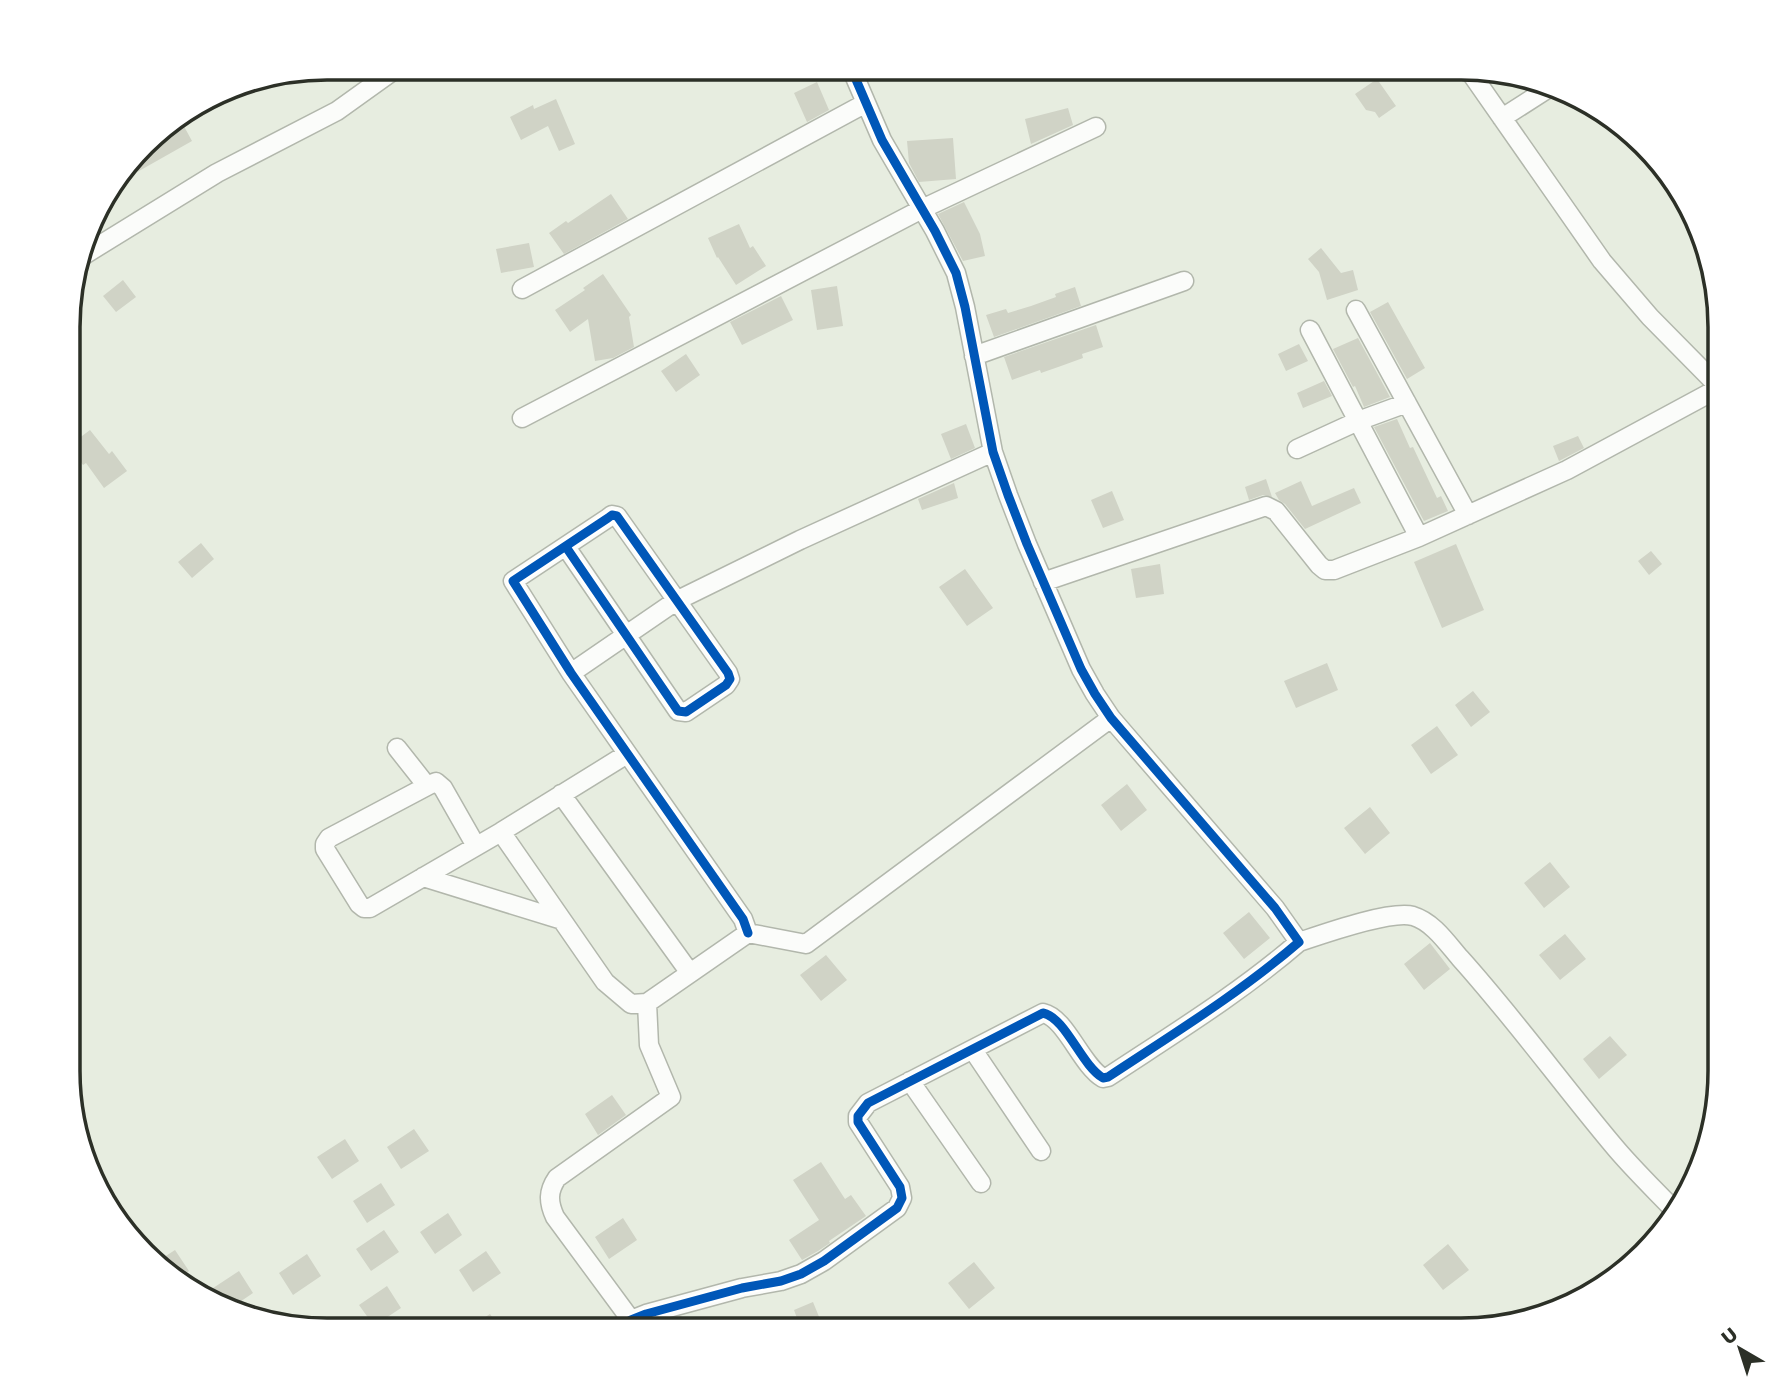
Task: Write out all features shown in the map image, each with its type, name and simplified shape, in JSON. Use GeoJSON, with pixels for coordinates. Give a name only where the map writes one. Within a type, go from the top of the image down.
{"type":"FeatureCollection","features":[{"type":"Feature","properties":{"kind":"street"},"geometry":{"type":"LineString","coordinates":[[94,249],[217,173],[337,111],[380,80]]}},
{"type":"Feature","properties":{"kind":"street"},"geometry":{"type":"LineString","coordinates":[[856,80],[882,140],[956,273],[993,452],[1008,495],[1081,669],[1111,718],[1275,908],[1299,942]]}},
{"type":"Feature","properties":{"kind":"street"},"geometry":{"type":"LineString","coordinates":[[1476,81],[1602,261],[1650,317],[1708,376]]}},
{"type":"Feature","properties":{"kind":"street"},"geometry":{"type":"LineString","coordinates":[[1502,118],[1540,94]]}},
{"type":"Feature","properties":{"kind":"street"},"geometry":{"type":"LineString","coordinates":[[522,289],[866,103]]}},
{"type":"Feature","properties":{"kind":"street"},"geometry":{"type":"LineString","coordinates":[[522,418],[922,209],[1096,127]]}},
{"type":"Feature","properties":{"kind":"street"},"geometry":{"type":"LineString","coordinates":[[974,356],[1184,281]]}},
{"type":"Feature","properties":{"kind":"street"},"geometry":{"type":"LineString","coordinates":[[1356,310],[1468,515]]}},
{"type":"Feature","properties":{"kind":"street"},"geometry":{"type":"LineString","coordinates":[[1310,330],[1419,537]]}},
{"type":"Feature","properties":{"kind":"street"},"geometry":{"type":"LineString","coordinates":[[1044,582],[1266,506],[1276,512],[1319,565],[1334,570],[1419,537],[1567,470],[1708,394]]}},
{"type":"Feature","properties":{"kind":"street"},"geometry":{"type":"LineString","coordinates":[[1297,449],[1406,403]]}},
{"type":"Feature","properties":{"kind":"street"},"geometry":{"type":"LineString","coordinates":[[571,673],[676,601],[800,540],[993,452]]}},
{"type":"Feature","properties":{"kind":"street"},"geometry":{"type":"LineString","coordinates":[[566,547],[678,711],[686,712],[726,685],[730,679],[728,673],[617,516],[612,515],[513,581],[571,673],[743,919],[748,933]]}},
{"type":"Feature","properties":{"kind":"street"},"geometry":{"type":"LineString","coordinates":[[501,832],[605,982],[631,1004],[647,1003],[748,933],[806,944],[1111,718]]}},
{"type":"Feature","properties":{"kind":"street"},"geometry":{"type":"LineString","coordinates":[[397,748],[427,786]]}},
{"type":"Feature","properties":{"kind":"street"},"geometry":{"type":"LineString","coordinates":[[476,846],[443,788],[436,782],[329,838],[325,849],[359,904],[370,908],[501,832],[627,754]]}},
{"type":"Feature","properties":{"kind":"street"},"geometry":{"type":"LineString","coordinates":[[561,794],[690,973]]}},
{"type":"Feature","properties":{"kind":"street"},"geometry":{"type":"LineString","coordinates":[[423,877],[562,920]]}},
{"type":"Feature","properties":{"kind":"street"},"geometry":{"type":"LineString","coordinates":[[640,1317],[695,1300],[801,1274],[824,1261],[897,1208],[902,1198],[900,1187],[861,1128],[858,1116],[868,1103],[1044,1013],[1057,1021],[1094,1071],[1104,1078],[1108,1077],[1234,993],[1299,942],[1346,926],[1400,915],[1411,915],[1423,920],[1436,931],[1478,978],[1615,1147],[1669,1205]]}},
{"type":"Feature","properties":{"kind":"street"},"geometry":{"type":"LineString","coordinates":[[629,1317],[555,1217],[549,1196],[557,1178],[671,1097],[649,1045],[647,1003]]}},
{"type":"Feature","properties":{"kind":"street"},"geometry":{"type":"LineString","coordinates":[[974,1050],[1041,1151]]}},
{"type":"Feature","properties":{"kind":"street"},"geometry":{"type":"LineString","coordinates":[[910,1081],[981,1183]]}},
{"type":"Feature","properties":{"kind":"building"},"geometry":{"type":"Polygon","coordinates":[[[1378,81],[1396,106],[1379,118],[1375,112],[1366,110],[1355,94],[1378,81]]]}},
{"type":"Feature","properties":{"kind":"building"},"geometry":{"type":"Polygon","coordinates":[[[817,82],[829,110],[807,122],[794,93],[817,82]]]}},
{"type":"Feature","properties":{"kind":"building"},"geometry":{"type":"Polygon","coordinates":[[[556,99],[575,144],[559,151],[548,126],[521,140],[510,117],[533,105],[534,109],[556,99]]]}},
{"type":"Feature","properties":{"kind":"building"},"geometry":{"type":"Polygon","coordinates":[[[1068,108],[1073,125],[1031,144],[1025,119],[1068,108]]]}},
{"type":"Feature","properties":{"kind":"building"},"geometry":{"type":"Polygon","coordinates":[[[184,127],[192,141],[135,173],[153,153],[184,127]]]}},
{"type":"Feature","properties":{"kind":"building"},"geometry":{"type":"Polygon","coordinates":[[[953,138],[956,179],[919,182],[909,163],[907,141],[953,138]]]}},
{"type":"Feature","properties":{"kind":"building"},"geometry":{"type":"Polygon","coordinates":[[[611,194],[628,219],[564,254],[549,233],[611,194]]]}},
{"type":"Feature","properties":{"kind":"building"},"geometry":{"type":"Polygon","coordinates":[[[964,202],[980,234],[985,256],[963,261],[938,214],[964,202]]]}},
{"type":"Feature","properties":{"kind":"building"},"geometry":{"type":"Polygon","coordinates":[[[739,224],[750,248],[753,246],[766,266],[736,285],[717,258],[708,238],[739,224]]]}},
{"type":"Feature","properties":{"kind":"building"},"geometry":{"type":"Polygon","coordinates":[[[529,243],[534,267],[501,273],[496,249],[529,243]]]}},
{"type":"Feature","properties":{"kind":"building"},"geometry":{"type":"Polygon","coordinates":[[[1321,248],[1341,273],[1353,270],[1358,290],[1327,300],[1319,272],[1308,259],[1321,248]]]}},
{"type":"Feature","properties":{"kind":"building"},"geometry":{"type":"Polygon","coordinates":[[[603,274],[631,315],[629,317],[634,347],[613,358],[595,361],[588,319],[570,332],[555,310],[603,274]]]}},
{"type":"Feature","properties":{"kind":"building"},"geometry":{"type":"Polygon","coordinates":[[[123,280],[136,297],[116,312],[103,296],[123,280]]]}},
{"type":"Feature","properties":{"kind":"building"},"geometry":{"type":"Polygon","coordinates":[[[837,286],[843,326],[817,330],[811,290],[837,286]]]}},
{"type":"Feature","properties":{"kind":"building"},"geometry":{"type":"Polygon","coordinates":[[[1075,287],[1081,306],[994,337],[986,315],[1006,309],[1008,313],[1031,306],[1075,287]]]}},
{"type":"Feature","properties":{"kind":"building"},"geometry":{"type":"Polygon","coordinates":[[[781,296],[793,320],[742,345],[730,322],[781,296]]]}},
{"type":"Feature","properties":{"kind":"building"},"geometry":{"type":"Polygon","coordinates":[[[1388,302],[1425,368],[1407,379],[1370,312],[1388,302]]]}},
{"type":"Feature","properties":{"kind":"building"},"geometry":{"type":"Polygon","coordinates":[[[1096,325],[1103,347],[1082,354],[1083,358],[1061,366],[1012,380],[1004,357],[1096,325]]]}},
{"type":"Feature","properties":{"kind":"building"},"geometry":{"type":"Polygon","coordinates":[[[1358,338],[1390,397],[1364,407],[1333,349],[1358,338]]]}},
{"type":"Feature","properties":{"kind":"building"},"geometry":{"type":"Polygon","coordinates":[[[1299,344],[1308,361],[1286,371],[1278,354],[1299,344]]]}},
{"type":"Feature","properties":{"kind":"building"},"geometry":{"type":"Polygon","coordinates":[[[686,354],[700,375],[676,392],[661,371],[686,354]]]}},
{"type":"Feature","properties":{"kind":"building"},"geometry":{"type":"Polygon","coordinates":[[[1324,381],[1332,396],[1303,408],[1297,393],[1324,381]]]}},
{"type":"Feature","properties":{"kind":"building"},"geometry":{"type":"Polygon","coordinates":[[[1397,419],[1437,498],[1441,496],[1448,511],[1424,521],[1374,427],[1397,419]]]}},
{"type":"Feature","properties":{"kind":"building"},"geometry":{"type":"Polygon","coordinates":[[[966,424],[975,448],[951,459],[941,434],[966,424]]]}},
{"type":"Feature","properties":{"kind":"building"},"geometry":{"type":"Polygon","coordinates":[[[90,430],[109,454],[112,451],[127,471],[104,488],[86,463],[83,465],[80,461],[80,437],[90,430]]]}},
{"type":"Feature","properties":{"kind":"building"},"geometry":{"type":"Polygon","coordinates":[[[1578,436],[1584,448],[1559,461],[1553,446],[1578,436]]]}},
{"type":"Feature","properties":{"kind":"building"},"geometry":{"type":"Polygon","coordinates":[[[1266,479],[1272,497],[1263,495],[1249,500],[1245,487],[1266,479]]]}},
{"type":"Feature","properties":{"kind":"building"},"geometry":{"type":"Polygon","coordinates":[[[1301,481],[1312,506],[1354,488],[1361,503],[1305,529],[1275,493],[1301,481]]]}},
{"type":"Feature","properties":{"kind":"building"},"geometry":{"type":"Polygon","coordinates":[[[954,483],[958,498],[922,510],[918,499],[954,483]]]}},
{"type":"Feature","properties":{"kind":"building"},"geometry":{"type":"Polygon","coordinates":[[[1112,491],[1124,520],[1103,528],[1091,500],[1112,491]]]}},
{"type":"Feature","properties":{"kind":"building"},"geometry":{"type":"Polygon","coordinates":[[[201,543],[214,559],[192,578],[178,562],[201,543]]]}},
{"type":"Feature","properties":{"kind":"building"},"geometry":{"type":"Polygon","coordinates":[[[1456,544],[1484,610],[1442,628],[1414,562],[1456,544]]]}},
{"type":"Feature","properties":{"kind":"building"},"geometry":{"type":"Polygon","coordinates":[[[1651,551],[1662,564],[1649,575],[1638,561],[1651,551]]]}},
{"type":"Feature","properties":{"kind":"building"},"geometry":{"type":"Polygon","coordinates":[[[1160,564],[1164,594],[1136,598],[1131,569],[1160,564]]]}},
{"type":"Feature","properties":{"kind":"building"},"geometry":{"type":"Polygon","coordinates":[[[965,569],[993,608],[967,626],[939,587],[965,569]]]}},
{"type":"Feature","properties":{"kind":"building"},"geometry":{"type":"Polygon","coordinates":[[[1327,663],[1338,690],[1296,708],[1284,681],[1327,663]]]}},
{"type":"Feature","properties":{"kind":"building"},"geometry":{"type":"Polygon","coordinates":[[[1473,691],[1490,712],[1471,727],[1455,705],[1473,691]]]}},
{"type":"Feature","properties":{"kind":"building"},"geometry":{"type":"Polygon","coordinates":[[[1437,726],[1458,755],[1431,774],[1411,745],[1437,726]]]}},
{"type":"Feature","properties":{"kind":"building"},"geometry":{"type":"Polygon","coordinates":[[[1127,784],[1147,810],[1121,831],[1101,805],[1127,784]]]}},
{"type":"Feature","properties":{"kind":"building"},"geometry":{"type":"Polygon","coordinates":[[[1370,807],[1390,833],[1365,854],[1344,828],[1370,807]]]}},
{"type":"Feature","properties":{"kind":"building"},"geometry":{"type":"Polygon","coordinates":[[[1550,862],[1570,887],[1544,908],[1524,883],[1550,862]]]}},
{"type":"Feature","properties":{"kind":"building"},"geometry":{"type":"Polygon","coordinates":[[[1249,912],[1270,938],[1244,959],[1223,933],[1249,912]]]}},
{"type":"Feature","properties":{"kind":"building"},"geometry":{"type":"Polygon","coordinates":[[[1565,934],[1586,959],[1560,980],[1539,955],[1565,934]]]}},
{"type":"Feature","properties":{"kind":"building"},"geometry":{"type":"Polygon","coordinates":[[[1430,943],[1450,969],[1424,990],[1404,964],[1430,943]]]}},
{"type":"Feature","properties":{"kind":"building"},"geometry":{"type":"Polygon","coordinates":[[[826,955],[847,980],[821,1001],[800,975],[826,955]]]}},
{"type":"Feature","properties":{"kind":"building"},"geometry":{"type":"Polygon","coordinates":[[[1610,1036],[1627,1055],[1599,1079],[1583,1059],[1610,1036]]]}},
{"type":"Feature","properties":{"kind":"building"},"geometry":{"type":"Polygon","coordinates":[[[612,1095],[626,1115],[598,1135],[585,1114],[612,1095]]]}},
{"type":"Feature","properties":{"kind":"building"},"geometry":{"type":"Polygon","coordinates":[[[414,1129],[429,1151],[401,1169],[387,1147],[414,1129]]]}},
{"type":"Feature","properties":{"kind":"building"},"geometry":{"type":"Polygon","coordinates":[[[345,1139],[359,1161],[332,1179],[317,1157],[345,1139]]]}},
{"type":"Feature","properties":{"kind":"building"},"geometry":{"type":"Polygon","coordinates":[[[821,1162],[845,1199],[851,1195],[866,1216],[802,1260],[789,1240],[819,1220],[793,1180],[821,1162]]]}},
{"type":"Feature","properties":{"kind":"building"},"geometry":{"type":"Polygon","coordinates":[[[381,1183],[395,1205],[367,1223],[353,1201],[381,1183]]]}},
{"type":"Feature","properties":{"kind":"building"},"geometry":{"type":"Polygon","coordinates":[[[448,1213],[462,1235],[435,1254],[420,1232],[448,1213]]]}},
{"type":"Feature","properties":{"kind":"building"},"geometry":{"type":"Polygon","coordinates":[[[623,1218],[637,1240],[609,1259],[595,1237],[623,1218]]]}},
{"type":"Feature","properties":{"kind":"building"},"geometry":{"type":"Polygon","coordinates":[[[384,1230],[399,1252],[371,1271],[356,1249],[384,1230]]]}},
{"type":"Feature","properties":{"kind":"building"},"geometry":{"type":"Polygon","coordinates":[[[1448,1244],[1469,1270],[1443,1290],[1423,1265],[1448,1244]]]}},
{"type":"Feature","properties":{"kind":"building"},"geometry":{"type":"Polygon","coordinates":[[[175,1250],[189,1271],[186,1273],[165,1256],[175,1250]]]}},
{"type":"Feature","properties":{"kind":"building"},"geometry":{"type":"Polygon","coordinates":[[[486,1251],[501,1273],[473,1292],[459,1270],[486,1251]]]}},
{"type":"Feature","properties":{"kind":"building"},"geometry":{"type":"Polygon","coordinates":[[[307,1254],[321,1276],[293,1295],[279,1273],[307,1254]]]}},
{"type":"Feature","properties":{"kind":"building"},"geometry":{"type":"Polygon","coordinates":[[[974,1262],[995,1288],[969,1309],[948,1283],[974,1262]]]}},
{"type":"Feature","properties":{"kind":"building"},"geometry":{"type":"Polygon","coordinates":[[[239,1271],[253,1293],[240,1302],[212,1289],[239,1271]]]}},
{"type":"Feature","properties":{"kind":"building"},"geometry":{"type":"Polygon","coordinates":[[[387,1286],[401,1308],[387,1317],[368,1317],[359,1305],[387,1286]]]}},
{"type":"Feature","properties":{"kind":"building"},"geometry":{"type":"Polygon","coordinates":[[[813,1302],[819,1317],[797,1317],[794,1310],[813,1302]]]}},
{"type":"Feature","properties":{"kind":"cycle path"},"geometry":{"type":"LineString","coordinates":[[638,1317],[801,1274],[824,1261],[897,1208],[902,1198],[900,1187],[858,1122],[858,1116],[868,1103],[1043,1013],[1059,1023],[1095,1072],[1103,1078],[1108,1077],[1230,996],[1299,942],[1275,908],[1111,718],[1081,669],[1027,544],[993,452],[956,273],[882,140],[856,80]]}},
{"type":"Feature","properties":{"kind":"cycle path"},"geometry":{"type":"LineString","coordinates":[[566,547],[678,711],[686,712],[726,685],[730,679],[728,673],[617,516],[612,515],[513,581],[571,673],[743,919],[748,933]]}}]}
